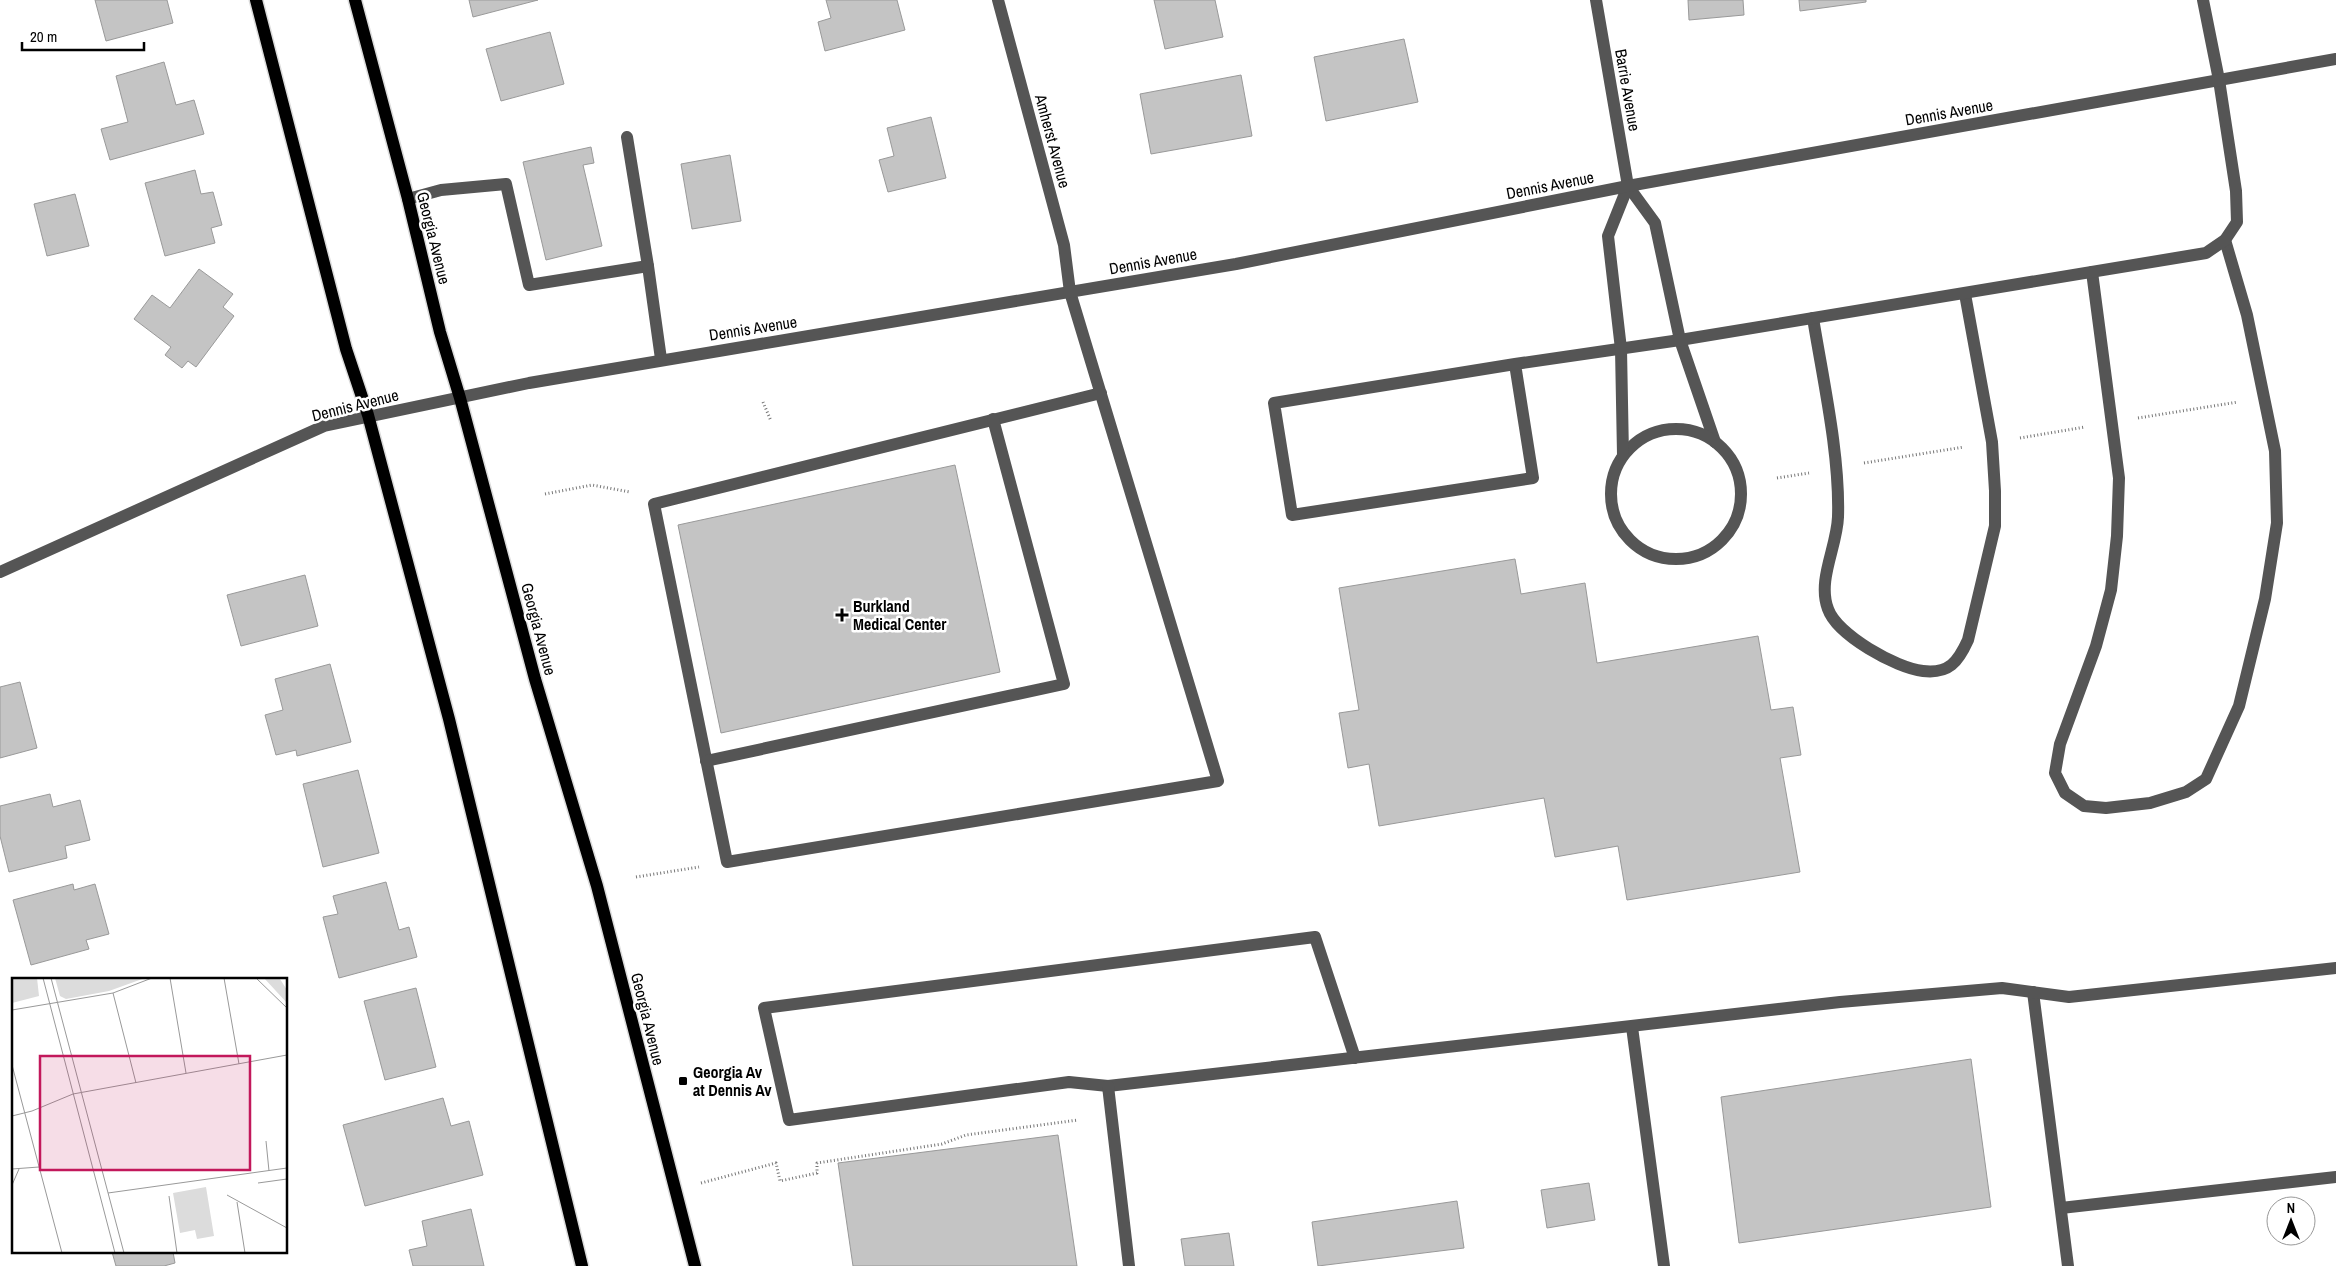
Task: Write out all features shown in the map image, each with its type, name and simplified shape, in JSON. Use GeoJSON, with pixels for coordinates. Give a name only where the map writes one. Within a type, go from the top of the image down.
{"type":"FeatureCollection","features":[{"type":"Feature","properties":{"kind":"main road"},"geometry":{"type":"LineString","coordinates":[[256,0],[346,349],[368,415],[449,719],[582,1266]]}},
{"type":"Feature","properties":{"kind":"main road","name":"Georgia Avenue"},"geometry":{"type":"LineString","coordinates":[[355,0],[408,199],[440,332],[460,398],[535,679],[597,886],[695,1266]]}},
{"type":"Feature","properties":{"kind":"street","name":"Amherst Avenue"},"geometry":{"type":"LineString","coordinates":[[727,862],[1218,781],[1070,292],[1064,245],[998,0]]}},
{"type":"Feature","properties":{"kind":"street","name":"Barrie Avenue"},"geometry":{"type":"LineString","coordinates":[[1596,0],[1628,186]]}},
{"type":"Feature","properties":{"kind":"street"},"geometry":{"type":"LineString","coordinates":[[1515,364],[1533,478],[1292,514],[1274,403],[1515,364],[1680,340],[2206,253],[2226,240],[2237,222],[2236,199],[2219,80],[2203,0]]}},
{"type":"Feature","properties":{"kind":"street","name":"Dennis Avenue"},"geometry":{"type":"LineString","coordinates":[[0,572],[324,426],[368,415],[529,383],[661,360],[1236,264],[1628,186],[2336,59]]}},
{"type":"Feature","properties":{"kind":"street"},"geometry":{"type":"LineString","coordinates":[[627,137],[661,360]]}},
{"type":"Feature","properties":{"kind":"street"},"geometry":{"type":"LineString","coordinates":[[408,199],[441,190],[506,184],[529,285],[648,266]]}},
{"type":"Feature","properties":{"kind":"street"},"geometry":{"type":"LineString","coordinates":[[1628,186],[1655,223],[1680,340],[1715,442]]}},
{"type":"Feature","properties":{"kind":"street"},"geometry":{"type":"LineString","coordinates":[[1624,455],[1621,349],[1608,236],[1628,186]]}},
{"type":"Feature","properties":{"kind":"street"},"geometry":{"type":"LineString","coordinates":[[2092,272],[2119,478],[2117,536],[2112,590],[2096,646],[2060,744],[2055,773],[2065,793],[2084,806],[2106,808],[2150,803],[2186,792],[2206,779],[2239,706],[2265,599],[2277,523],[2275,451],[2247,315],[2226,240]]}},
{"type":"Feature","properties":{"kind":"street"},"geometry":{"type":"LineString","coordinates":[[1813,318],[1833,450],[1838,517],[1823,594],[1828,609],[1832,620],[1856,642],[1907,668],[1936,672],[1949,667],[1960,658],[1968,640],[1995,526],[1992,442],[1964,294]]}},
{"type":"Feature","properties":{"kind":"street"},"geometry":{"type":"LineString","coordinates":[[727,862],[654,504],[1100,393]]}},
{"type":"Feature","properties":{"kind":"street"},"geometry":{"type":"LineString","coordinates":[[706,761],[1064,684],[993,419]]}},
{"type":"Feature","properties":{"kind":"street"},"geometry":{"type":"LineString","coordinates":[[1676,429],[1697,432],[1715,442],[1729,457],[1738,475],[1741,495],[1738,515],[1728,533],[1713,547],[1695,556],[1674,559],[1654,555],[1636,546],[1622,532],[1613,513],[1610,493],[1614,473],[1624,455],[1638,441],[1656,432],[1676,429]]}},
{"type":"Feature","properties":{"kind":"street"},"geometry":{"type":"LineString","coordinates":[[1355,1058],[1315,937],[764,1008],[789,1120],[1069,1082],[1108,1086],[1355,1058],[1840,1002],[2002,988],[2069,997],[2336,968]]}},
{"type":"Feature","properties":{"kind":"street"},"geometry":{"type":"LineString","coordinates":[[2034,992],[2068,1266]]}},
{"type":"Feature","properties":{"kind":"street"},"geometry":{"type":"LineString","coordinates":[[1632,1026],[1664,1266]]}},
{"type":"Feature","properties":{"kind":"street"},"geometry":{"type":"LineString","coordinates":[[1108,1086],[1129,1266]]}},
{"type":"Feature","properties":{"kind":"street"},"geometry":{"type":"LineString","coordinates":[[2061,1208],[2336,1177]]}},
{"type":"Feature","properties":{"kind":"path"},"geometry":{"type":"LineString","coordinates":[[763,402],[771,421]]}},
{"type":"Feature","properties":{"kind":"path"},"geometry":{"type":"LineString","coordinates":[[545,494],[592,485],[631,492],[654,504]]}},
{"type":"Feature","properties":{"kind":"path"},"geometry":{"type":"LineString","coordinates":[[636,877],[727,862]]}},
{"type":"Feature","properties":{"kind":"path"},"geometry":{"type":"LineString","coordinates":[[698,1184],[776,1162],[780,1181],[817,1173],[817,1162],[942,1144],[966,1135],[1078,1120]]}},
{"type":"Feature","properties":{"kind":"building"},"geometry":{"type":"Polygon","coordinates":[[[95,0],[167,0],[173,23],[106,41],[95,0]]]}},
{"type":"Feature","properties":{"kind":"building"},"geometry":{"type":"Polygon","coordinates":[[[469,0],[538,0],[473,17],[469,0]]]}},
{"type":"Feature","properties":{"kind":"building"},"geometry":{"type":"Polygon","coordinates":[[[826,0],[897,0],[905,30],[825,51],[818,22],[831,18],[826,0]]]}},
{"type":"Feature","properties":{"kind":"building"},"geometry":{"type":"Polygon","coordinates":[[[1154,0],[1215,0],[1223,37],[1165,49],[1154,0]]]}},
{"type":"Feature","properties":{"kind":"building"},"geometry":{"type":"Polygon","coordinates":[[[1688,0],[1743,0],[1744,15],[1689,20],[1688,0]]]}},
{"type":"Feature","properties":{"kind":"building"},"geometry":{"type":"Polygon","coordinates":[[[1799,0],[1866,0],[1866,2],[1800,11],[1799,0]]]}},
{"type":"Feature","properties":{"kind":"building"},"geometry":{"type":"Polygon","coordinates":[[[550,32],[564,84],[501,101],[486,49],[550,32]]]}},
{"type":"Feature","properties":{"kind":"building"},"geometry":{"type":"Polygon","coordinates":[[[1404,39],[1418,102],[1326,121],[1314,57],[1404,39]]]}},
{"type":"Feature","properties":{"kind":"building"},"geometry":{"type":"Polygon","coordinates":[[[164,62],[176,105],[194,100],[204,134],[110,160],[101,129],[128,122],[116,76],[164,62]]]}},
{"type":"Feature","properties":{"kind":"building"},"geometry":{"type":"Polygon","coordinates":[[[1241,75],[1252,136],[1151,154],[1140,94],[1241,75]]]}},
{"type":"Feature","properties":{"kind":"building"},"geometry":{"type":"Polygon","coordinates":[[[931,117],[946,178],[888,192],[879,160],[894,156],[887,128],[931,117]]]}},
{"type":"Feature","properties":{"kind":"building"},"geometry":{"type":"Polygon","coordinates":[[[591,147],[594,163],[583,165],[602,246],[546,260],[523,162],[591,147]]]}},
{"type":"Feature","properties":{"kind":"building"},"geometry":{"type":"Polygon","coordinates":[[[730,155],[741,221],[692,229],[681,164],[730,155]]]}},
{"type":"Feature","properties":{"kind":"building"},"geometry":{"type":"Polygon","coordinates":[[[195,170],[201,194],[213,192],[222,225],[211,228],[215,243],[165,256],[145,183],[195,170]]]}},
{"type":"Feature","properties":{"kind":"building"},"geometry":{"type":"Polygon","coordinates":[[[75,194],[89,246],[47,256],[34,204],[75,194]]]}},
{"type":"Feature","properties":{"kind":"building"},"geometry":{"type":"Polygon","coordinates":[[[199,269],[233,294],[223,307],[234,316],[196,367],[188,361],[182,368],[165,355],[171,347],[134,319],[152,295],[170,308],[199,269]]]}},
{"type":"Feature","properties":{"kind":"building","name":"Burkland Medical Center"},"geometry":{"type":"Polygon","coordinates":[[[955,465],[1000,672],[721,733],[678,525],[955,465]]]}},
{"type":"Feature","properties":{"kind":"building"},"geometry":{"type":"Polygon","coordinates":[[[1515,559],[1521,594],[1585,583],[1597,663],[1758,636],[1771,710],[1793,707],[1801,755],[1780,758],[1800,872],[1627,900],[1618,846],[1555,857],[1544,798],[1379,826],[1369,764],[1348,768],[1339,713],[1359,710],[1339,588],[1515,559]]]}},
{"type":"Feature","properties":{"kind":"building"},"geometry":{"type":"Polygon","coordinates":[[[305,575],[318,626],[241,646],[227,595],[305,575]]]}},
{"type":"Feature","properties":{"kind":"building"},"geometry":{"type":"Polygon","coordinates":[[[330,664],[351,742],[297,756],[296,750],[276,755],[265,715],[283,710],[275,679],[330,664]]]}},
{"type":"Feature","properties":{"kind":"building"},"geometry":{"type":"Polygon","coordinates":[[[20,682],[37,748],[0,758],[0,687],[20,682]]]}},
{"type":"Feature","properties":{"kind":"building"},"geometry":{"type":"Polygon","coordinates":[[[358,770],[379,853],[323,867],[303,784],[358,770]]]}},
{"type":"Feature","properties":{"kind":"building"},"geometry":{"type":"Polygon","coordinates":[[[50,794],[53,807],[80,800],[90,840],[65,846],[67,858],[9,872],[0,836],[0,806],[50,794]]]}},
{"type":"Feature","properties":{"kind":"building"},"geometry":{"type":"Polygon","coordinates":[[[386,882],[399,930],[409,927],[417,957],[339,978],[323,917],[338,914],[333,896],[386,882]]]}},
{"type":"Feature","properties":{"kind":"building"},"geometry":{"type":"Polygon","coordinates":[[[73,884],[74,890],[95,884],[109,934],[86,940],[89,949],[31,965],[13,900],[73,884]]]}},
{"type":"Feature","properties":{"kind":"building"},"geometry":{"type":"Polygon","coordinates":[[[416,988],[436,1067],[385,1080],[364,1001],[416,988]]]}},
{"type":"Feature","properties":{"kind":"building"},"geometry":{"type":"Polygon","coordinates":[[[1971,1059],[1991,1207],[1739,1243],[1721,1097],[1971,1059]]]}},
{"type":"Feature","properties":{"kind":"building"},"geometry":{"type":"Polygon","coordinates":[[[443,1098],[451,1126],[469,1121],[483,1175],[365,1206],[343,1125],[443,1098]]]}},
{"type":"Feature","properties":{"kind":"building"},"geometry":{"type":"Polygon","coordinates":[[[1058,1135],[1077,1266],[853,1266],[838,1163],[1058,1135]]]}},
{"type":"Feature","properties":{"kind":"building"},"geometry":{"type":"Polygon","coordinates":[[[1589,1183],[1595,1220],[1547,1228],[1541,1190],[1589,1183]]]}},
{"type":"Feature","properties":{"kind":"building"},"geometry":{"type":"Polygon","coordinates":[[[1457,1201],[1464,1248],[1318,1266],[1312,1222],[1457,1201]]]}},
{"type":"Feature","properties":{"kind":"building"},"geometry":{"type":"Polygon","coordinates":[[[471,1209],[484,1266],[413,1266],[409,1250],[427,1246],[422,1221],[471,1209]]]}},
{"type":"Feature","properties":{"kind":"building"},"geometry":{"type":"Polygon","coordinates":[[[1229,1233],[1234,1266],[1185,1266],[1181,1239],[1229,1233]]]}},
{"type":"Feature","properties":{"kind":"building"},"geometry":{"type":"Polygon","coordinates":[[[113,1254],[173,1254],[175,1263],[164,1266],[116,1266],[113,1254]]]}},
{"type":"Feature","properties":{"kind":"place","name":"Burkland Medical Center"},"geometry":{"type":"Point","coordinates":[842,615]}},
{"type":"Feature","properties":{"kind":"place","name":"Georgia Av at Dennis Av"},"geometry":{"type":"Point","coordinates":[683,1081]}}]}
